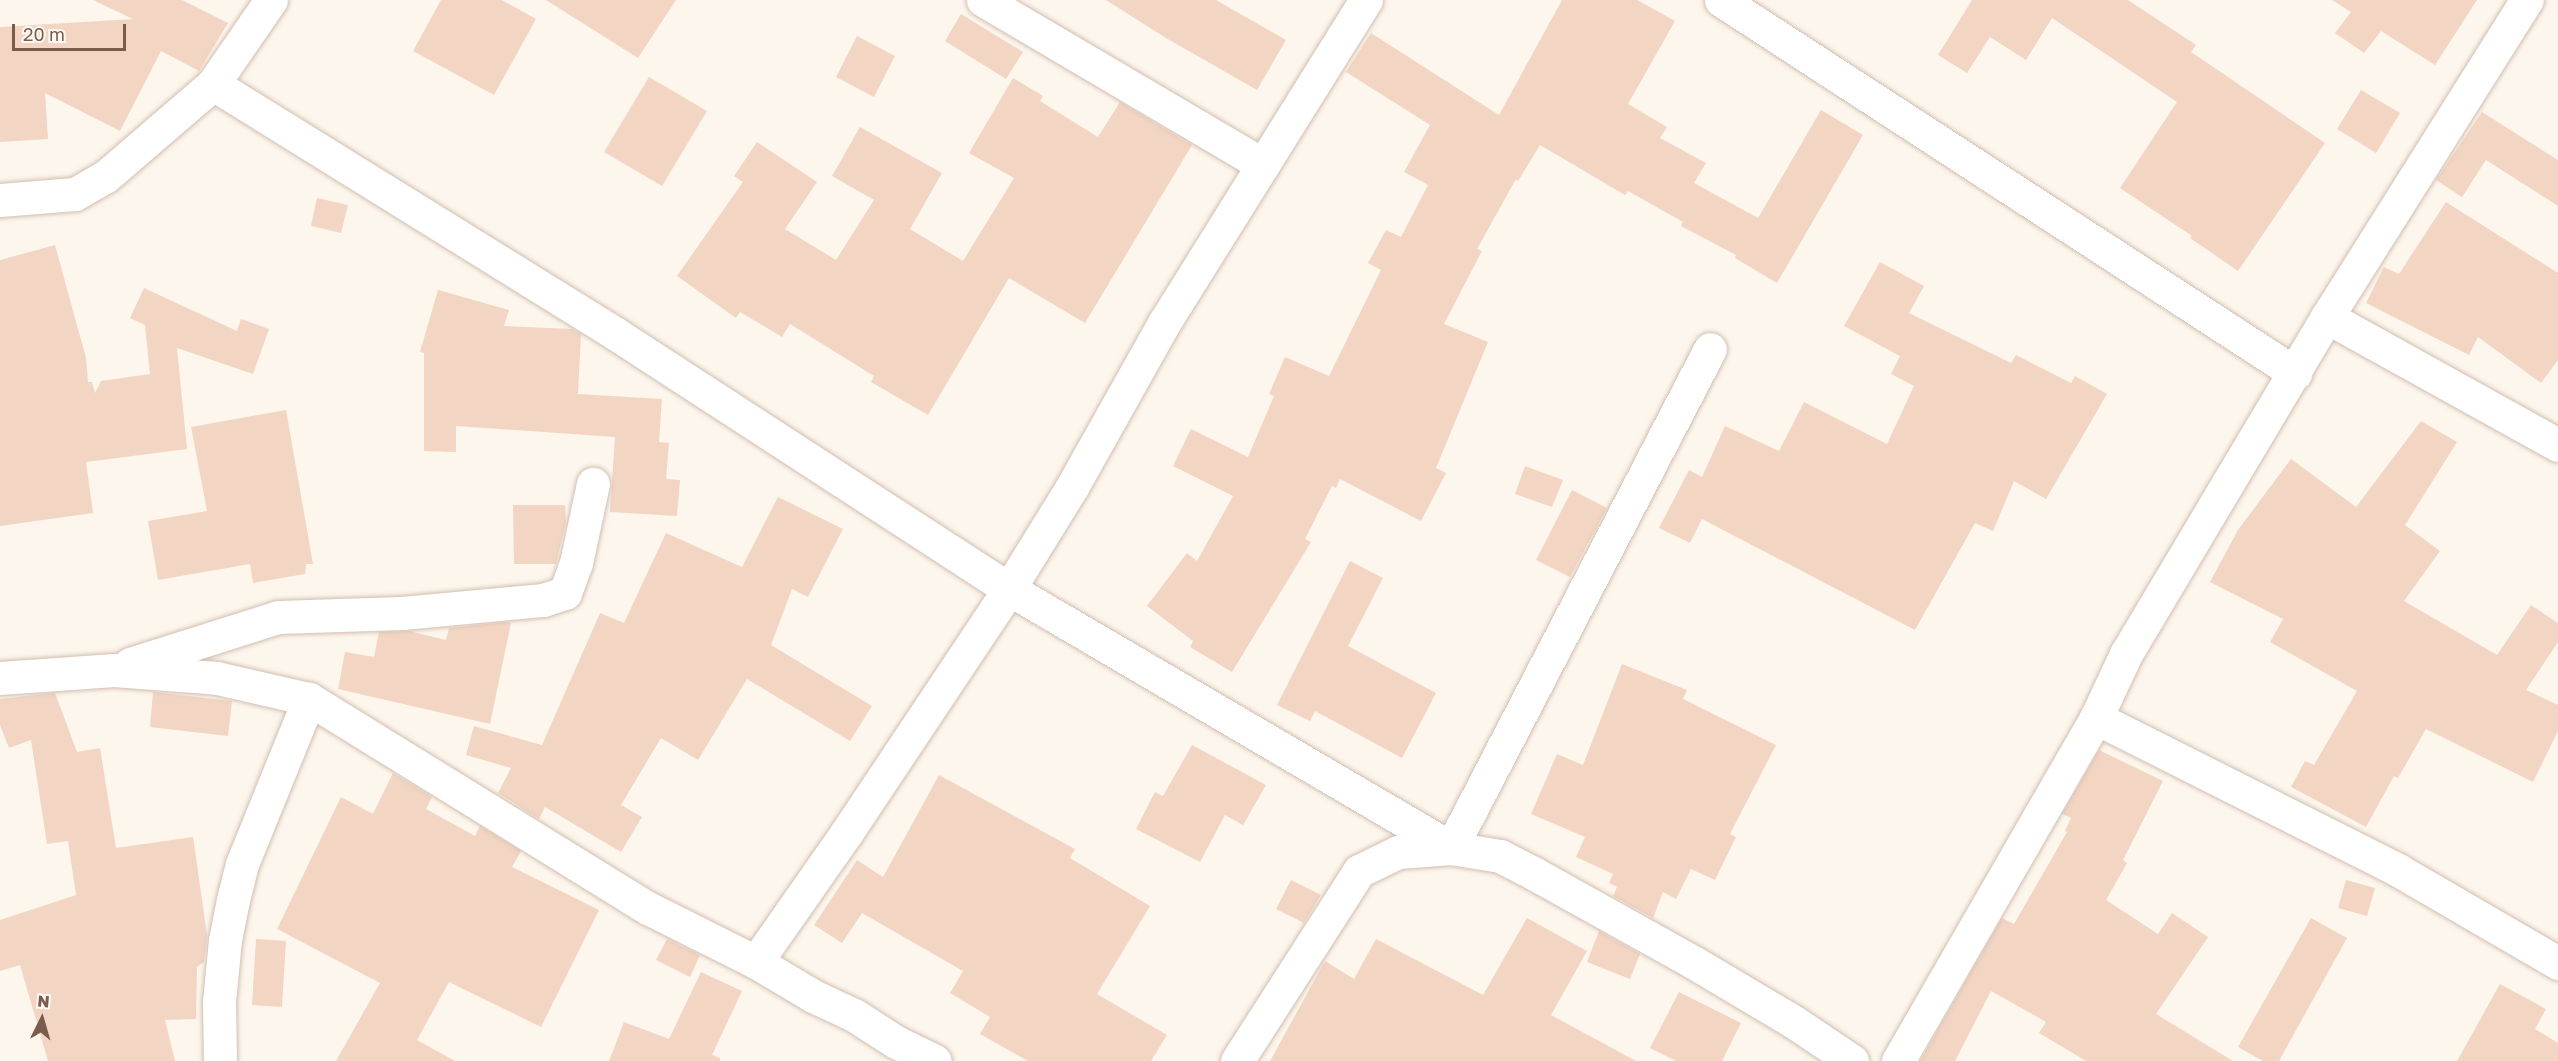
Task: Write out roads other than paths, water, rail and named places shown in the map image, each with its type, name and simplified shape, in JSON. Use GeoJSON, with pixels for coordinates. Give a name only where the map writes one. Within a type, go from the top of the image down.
{"type":"FeatureCollection","features":[{"type":"Feature","properties":{"kind":"street"},"geometry":{"type":"LineString","coordinates":[[0,200],[75,194],[105,177],[213,84],[270,0]]}},
{"type":"Feature","properties":{"kind":"street"},"geometry":{"type":"LineString","coordinates":[[983,0],[1263,165]]}},
{"type":"Feature","properties":{"kind":"street"},"geometry":{"type":"LineString","coordinates":[[756,962],[847,832],[1009,589],[1072,487],[1164,323],[1365,0]]}},
{"type":"Feature","properties":{"kind":"street"},"geometry":{"type":"LineString","coordinates":[[1721,0],[2295,373]]}},
{"type":"Feature","properties":{"kind":"street"},"geometry":{"type":"LineString","coordinates":[[1898,1061],[2096,718],[2126,654],[2327,317],[2527,0]]}},
{"type":"Feature","properties":{"kind":"street"},"geometry":{"type":"LineString","coordinates":[[213,84],[616,334],[1009,589],[1451,848]]}},
{"type":"Feature","properties":{"kind":"street"},"geometry":{"type":"LineString","coordinates":[[2327,317],[2558,445]]}},
{"type":"Feature","properties":{"kind":"street"},"geometry":{"type":"LineString","coordinates":[[1451,848],[1710,349]]}},
{"type":"Feature","properties":{"kind":"street"},"geometry":{"type":"LineString","coordinates":[[114,670],[278,616],[402,613],[543,600],[565,593],[576,563],[593,484]]}},
{"type":"Feature","properties":{"kind":"street"},"geometry":{"type":"LineString","coordinates":[[0,678],[114,670],[217,678],[309,699],[648,908],[756,962],[813,996],[854,1015],[890,1051],[935,1061]]}},
{"type":"Feature","properties":{"kind":"street"},"geometry":{"type":"LineString","coordinates":[[220,1061],[219,1002],[225,940],[233,900],[242,864],[309,699]]}},
{"type":"Feature","properties":{"kind":"street"},"geometry":{"type":"LineString","coordinates":[[2096,718],[2398,870],[2558,963]]}},
{"type":"Feature","properties":{"kind":"street"},"geometry":{"type":"LineString","coordinates":[[1237,1061],[1359,871],[1398,852],[1451,848],[1500,856],[1535,874],[1703,968],[1794,1022],[1852,1061]]}}]}
